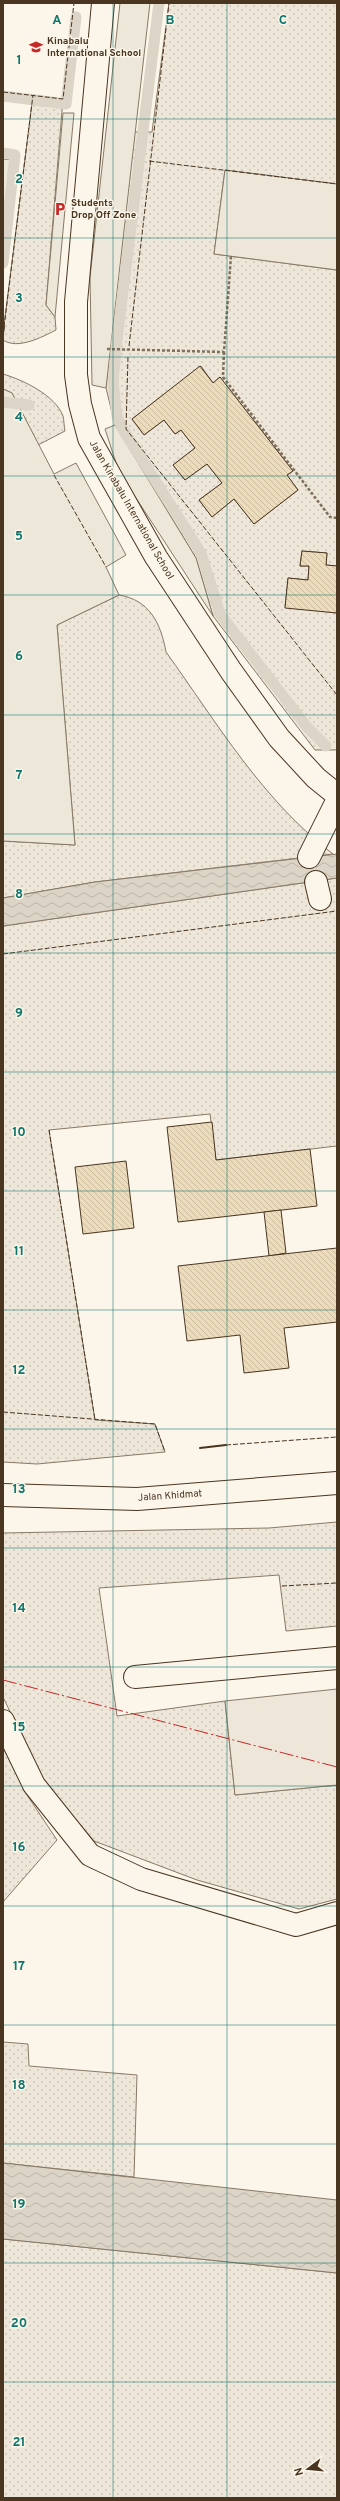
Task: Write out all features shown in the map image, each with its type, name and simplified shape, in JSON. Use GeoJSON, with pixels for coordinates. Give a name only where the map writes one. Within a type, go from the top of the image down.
{"type":"FeatureCollection","features":[{"type":"Feature","properties":{"kind":"street","name":"Jalan Kinabalu International School"},"geometry":{"type":"LineString","coordinates":[[103,3],[76,302],[76,375],[80,404],[89,438],[156,557],[231,671],[279,738],[316,778],[337,795]]}},
{"type":"Feature","properties":{"kind":"street"},"geometry":{"type":"LineString","coordinates":[[309,856],[337,801]]}},
{"type":"Feature","properties":{"kind":"street","name":"Jalan Khidmat"},"geometry":{"type":"LineString","coordinates":[[3,1495],[137,1498],[337,1483]]}},
{"type":"Feature","properties":{"kind":"street"},"geometry":{"type":"LineString","coordinates":[[135,1677],[337,1658]]}},
{"type":"Feature","properties":{"kind":"street"},"geometry":{"type":"LineString","coordinates":[[3,1721],[34,1785],[90,1855],[140,1879],[296,1925],[337,1914]]}},
{"type":"Feature","properties":{"kind":"path"},"geometry":{"type":"LineString","coordinates":[[231,256],[223,377],[330,517],[337,518]]}},
{"type":"Feature","properties":{"kind":"path"},"geometry":{"type":"LineString","coordinates":[[110,349],[122,351],[224,352]]}},
{"type":"Feature","properties":{"kind":"shaded area"},"geometry":{"type":"Polygon","coordinates":[[[120,3],[150,3],[106,388],[92,385],[90,277],[120,3]]]}},
{"type":"Feature","properties":{"kind":"shaded area"},"geometry":{"type":"Polygon","coordinates":[[[169,3],[337,3],[337,184],[225,170],[214,254],[337,270],[337,566],[326,565],[327,553],[302,551],[300,566],[309,566],[308,580],[288,578],[285,607],[337,613],[337,749],[335,750],[315,750],[213,616],[196,558],[115,425],[106,388],[134,132],[152,132],[169,3]],[[201,366],[132,419],[144,435],[164,420],[175,434],[181,430],[195,448],[173,465],[185,480],[207,464],[222,483],[199,500],[212,517],[234,499],[254,524],[298,490],[287,475],[293,471],[220,377],[213,383],[201,366]]]}},
{"type":"Feature","properties":{"kind":"shaded area"},"geometry":{"type":"Polygon","coordinates":[[[33,95],[63,99],[46,305],[55,317],[56,330],[30,341],[16,344],[3,340],[3,333],[33,95]]]}},
{"type":"Feature","properties":{"kind":"shaded area","name":"Students Drop Off Zone"},"geometry":{"type":"Polygon","coordinates":[[[63,113],[74,113],[55,317],[46,305],[63,113]]]}},
{"type":"Feature","properties":{"kind":"shaded area"},"geometry":{"type":"Polygon","coordinates":[[[3,159],[13,160],[3,248],[3,159]]]}},
{"type":"Feature","properties":{"kind":"shaded area"},"geometry":{"type":"Polygon","coordinates":[[[225,170],[337,184],[337,270],[214,254],[225,170]]]}},
{"type":"Feature","properties":{"kind":"shaded area"},"geometry":{"type":"Polygon","coordinates":[[[3,374],[29,384],[53,401],[63,416],[65,431],[38,445],[12,393],[3,389],[3,374]]]}},
{"type":"Feature","properties":{"kind":"shaded area"},"geometry":{"type":"Polygon","coordinates":[[[3,389],[12,393],[54,474],[76,463],[126,555],[106,567],[119,595],[57,625],[75,845],[3,841],[3,389]]]}},
{"type":"Feature","properties":{"kind":"shaded area"},"geometry":{"type":"Polygon","coordinates":[[[115,425],[196,558],[213,616],[119,472],[105,429],[115,425]]]}},
{"type":"Feature","properties":{"kind":"shaded area"},"geometry":{"type":"Polygon","coordinates":[[[119,595],[139,602],[152,615],[161,632],[166,652],[242,760],[285,810],[308,833],[333,854],[95,882],[3,898],[3,841],[75,845],[57,625],[119,595]]]}},
{"type":"Feature","properties":{"kind":"shaded area"},"geometry":{"type":"Polygon","coordinates":[[[337,878],[337,1146],[216,1160],[210,1114],[49,1130],[95,1420],[155,1424],[165,1452],[37,1464],[3,1462],[3,926],[337,878]]]}},
{"type":"Feature","properties":{"kind":"shaded area"},"geometry":{"type":"Polygon","coordinates":[[[337,1522],[337,1626],[286,1631],[279,1575],[99,1588],[117,1716],[225,1701],[235,1795],[337,1785],[337,1899],[299,1909],[197,1880],[94,1841],[43,1781],[3,1697],[3,1533],[269,1528],[337,1522]]]}},
{"type":"Feature","properties":{"kind":"shaded area"},"geometry":{"type":"Polygon","coordinates":[[[337,1689],[337,1785],[235,1795],[225,1701],[337,1689]]]}},
{"type":"Feature","properties":{"kind":"shaded area"},"geometry":{"type":"Polygon","coordinates":[[[3,1747],[27,1795],[57,1840],[3,1902],[3,1747]]]}},
{"type":"Feature","properties":{"kind":"shaded area"},"geometry":{"type":"Polygon","coordinates":[[[3,2042],[28,2044],[29,2066],[137,2075],[134,2177],[3,2163],[3,2042]]]}},
{"type":"Feature","properties":{"kind":"shaded area"},"geometry":{"type":"Polygon","coordinates":[[[3,2239],[337,2273],[337,2498],[3,2498],[3,2239]]]}},
{"type":"Feature","properties":{"kind":"water"},"geometry":{"type":"Polygon","coordinates":[[[337,854],[337,878],[3,926],[3,898],[95,882],[337,854]]]}},
{"type":"Feature","properties":{"kind":"water"},"geometry":{"type":"Polygon","coordinates":[[[3,2163],[337,2200],[337,2273],[3,2239],[3,2163]]]}},
{"type":"Feature","properties":{"kind":"building"},"geometry":{"type":"Polygon","coordinates":[[[200,366],[213,383],[220,377],[293,471],[287,475],[298,490],[254,524],[234,499],[212,517],[199,500],[222,483],[207,464],[185,480],[173,465],[195,448],[181,430],[175,434],[164,420],[144,435],[132,419],[200,366]]]}},
{"type":"Feature","properties":{"kind":"building"},"geometry":{"type":"Polygon","coordinates":[[[302,551],[327,553],[326,565],[337,566],[337,613],[285,608],[288,578],[308,580],[309,566],[300,566],[302,551]]]}},
{"type":"Feature","properties":{"kind":"building"},"geometry":{"type":"Polygon","coordinates":[[[212,1122],[216,1160],[310,1149],[317,1206],[178,1222],[167,1127],[212,1122]]]}},
{"type":"Feature","properties":{"kind":"building"},"geometry":{"type":"Polygon","coordinates":[[[126,1161],[134,1228],[83,1234],[75,1167],[126,1161]]]}},
{"type":"Feature","properties":{"kind":"building"},"geometry":{"type":"Polygon","coordinates":[[[281,1210],[286,1253],[269,1256],[264,1212],[281,1210]]]}},
{"type":"Feature","properties":{"kind":"building"},"geometry":{"type":"Polygon","coordinates":[[[337,1248],[337,1322],[284,1328],[289,1368],[244,1373],[240,1335],[187,1341],[178,1266],[337,1248]]]}},
{"type":"Feature","properties":{"kind":"waterway"},"geometry":{"type":"LineString","coordinates":[[159,3],[117,339],[113,383],[117,416],[122,428],[201,553],[220,614],[307,727],[326,746]]}},
{"type":"Feature","properties":{"kind":"waterway"},"geometry":{"type":"LineString","coordinates":[[3,96],[66,104],[76,17]]}},
{"type":"Feature","properties":{"kind":"waterway"},"geometry":{"type":"LineString","coordinates":[[3,153],[15,155],[3,263]]}},
{"type":"Feature","properties":{"kind":"waterway"},"geometry":{"type":"LineString","coordinates":[[3,402],[29,405]]}},
{"type":"Feature","properties":{"kind":"fence"},"geometry":{"type":"LineString","coordinates":[[3,92],[63,99],[74,3]]}},
{"type":"Feature","properties":{"kind":"fence"},"geometry":{"type":"LineString","coordinates":[[129,346],[169,3]]}},
{"type":"Feature","properties":{"kind":"fence"},"geometry":{"type":"LineString","coordinates":[[4,327],[33,95]]}},
{"type":"Feature","properties":{"kind":"fence"},"geometry":{"type":"LineString","coordinates":[[149,161],[337,184]]}},
{"type":"Feature","properties":{"kind":"fence"},"geometry":{"type":"LineString","coordinates":[[128,357],[126,429],[337,695]]}},
{"type":"Feature","properties":{"kind":"fence"},"geometry":{"type":"LineString","coordinates":[[54,475],[106,567]]}},
{"type":"Feature","properties":{"kind":"fence"},"geometry":{"type":"LineString","coordinates":[[3,954],[337,911]]}},
{"type":"Feature","properties":{"kind":"fence"},"geometry":{"type":"LineString","coordinates":[[49,1130],[95,1420]]}},
{"type":"Feature","properties":{"kind":"fence"},"geometry":{"type":"LineString","coordinates":[[3,1412],[155,1424],[165,1452]]}},
{"type":"Feature","properties":{"kind":"fence"},"geometry":{"type":"LineString","coordinates":[[226,1445],[337,1437]]}},
{"type":"Feature","properties":{"kind":"fence"},"geometry":{"type":"LineString","coordinates":[[282,1586],[337,1583]]}},
{"type":"Feature","properties":{"kind":"wall"},"geometry":{"type":"LineString","coordinates":[[3,333],[4,327]]}},
{"type":"Feature","properties":{"kind":"wall"},"geometry":{"type":"LineString","coordinates":[[200,1448],[226,1445]]}},
{"type":"Feature","properties":{"kind":"power"},"geometry":{"type":"LineString","coordinates":[[3,1680],[337,1767]]}},
{"type":"Feature","properties":{"kind":"place","name":"Kinabalu International School"},"geometry":{"type":"Point","coordinates":[36,47]}},
{"type":"Feature","properties":{"kind":"place","name":"Students Drop Off Zone"},"geometry":{"type":"Point","coordinates":[60,209]}}]}
